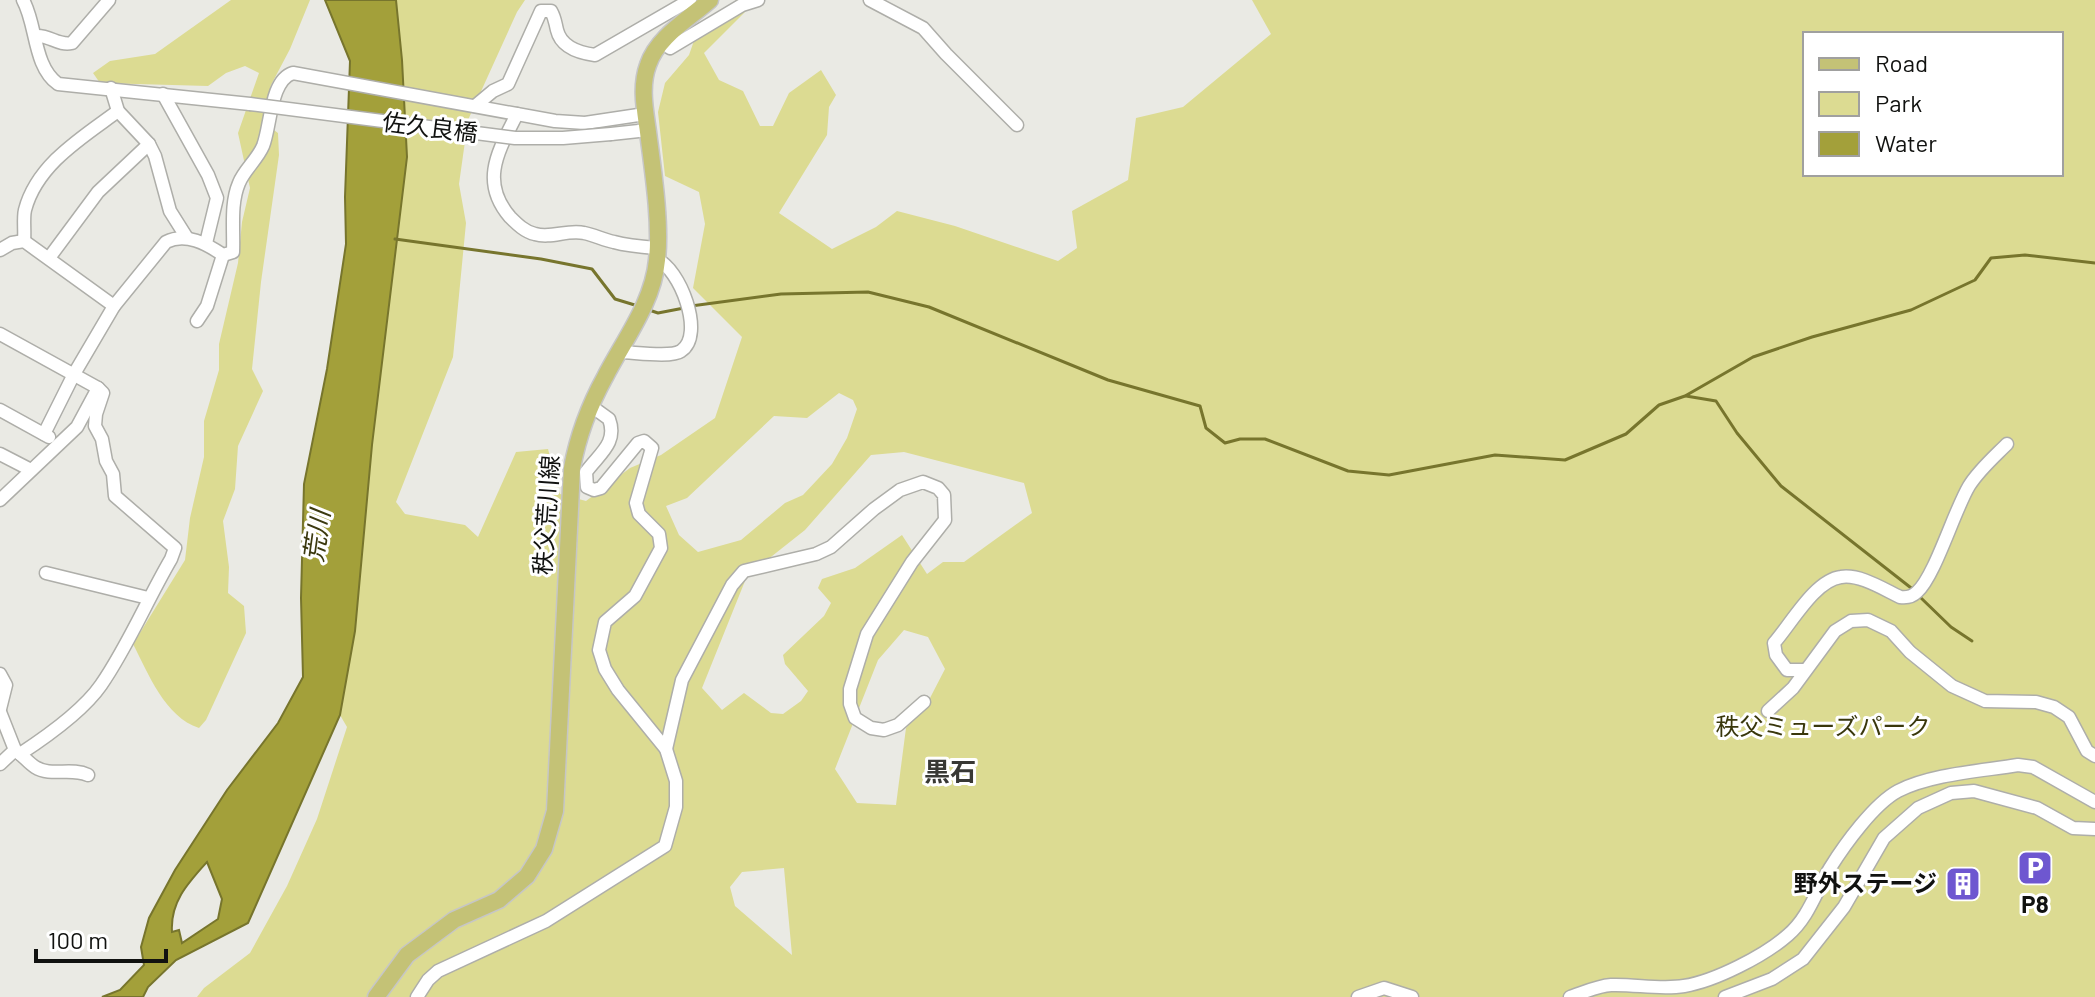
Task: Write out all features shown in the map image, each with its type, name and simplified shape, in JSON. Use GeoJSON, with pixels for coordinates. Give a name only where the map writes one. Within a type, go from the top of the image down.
{"type":"FeatureCollection","features":[{"type":"Feature","properties":{"kind":"main road","name":"秩父荒川線"},"geometry":{"type":"LineString","coordinates":[[376,997],[407,955],[454,920],[499,900],[527,876],[544,849],[555,811],[572,468],[578,438],[591,406],[646,299],[657,254],[656,199],[644,78],[648,64],[662,42],[710,0]]}},
{"type":"Feature","properties":{"kind":"street"},"geometry":{"type":"LineString","coordinates":[[29,2],[36,36],[43,35],[63,45],[72,43],[109,0]]}},
{"type":"Feature","properties":{"kind":"street"},"geometry":{"type":"LineString","coordinates":[[475,106],[493,91],[508,84],[541,11],[551,11],[557,20],[559,36],[570,47],[595,55],[690,0]]}},
{"type":"Feature","properties":{"kind":"street"},"geometry":{"type":"LineString","coordinates":[[662,42],[670,48],[708,23],[758,0]]}},
{"type":"Feature","properties":{"kind":"street"},"geometry":{"type":"LineString","coordinates":[[870,0],[923,28],[1017,125]]}},
{"type":"Feature","properties":{"kind":"street","name":"佐久良橋"},"geometry":{"type":"LineString","coordinates":[[36,36],[44,68],[50,78],[65,86],[111,88],[491,136],[538,139],[611,134],[646,122]]}},
{"type":"Feature","properties":{"kind":"street"},"geometry":{"type":"LineString","coordinates":[[223,255],[233,252],[232,219],[239,183],[263,146],[279,85],[286,75],[293,73],[517,114],[585,123],[646,122]]}},
{"type":"Feature","properties":{"kind":"street"},"geometry":{"type":"LineString","coordinates":[[111,88],[118,111],[149,144],[170,211],[187,238]]}},
{"type":"Feature","properties":{"kind":"street"},"geometry":{"type":"LineString","coordinates":[[163,94],[208,175],[217,198],[206,243]]}},
{"type":"Feature","properties":{"kind":"street"},"geometry":{"type":"LineString","coordinates":[[24,241],[24,212],[42,177],[69,146],[118,111]]}},
{"type":"Feature","properties":{"kind":"street"},"geometry":{"type":"LineString","coordinates":[[517,114],[497,157],[493,176],[497,196],[517,225],[533,234],[547,236],[584,233],[657,254],[672,269],[691,316],[689,342],[684,350],[675,354],[619,352]]}},
{"type":"Feature","properties":{"kind":"street"},"geometry":{"type":"LineString","coordinates":[[49,258],[98,192],[149,144]]}},
{"type":"Feature","properties":{"kind":"street"},"geometry":{"type":"LineString","coordinates":[[44,434],[74,374],[114,306],[166,242],[187,238],[206,243],[223,255]]}},
{"type":"Feature","properties":{"kind":"street"},"geometry":{"type":"LineString","coordinates":[[0,250],[24,241],[114,306]]}},
{"type":"Feature","properties":{"kind":"street"},"geometry":{"type":"LineString","coordinates":[[197,321],[207,306],[223,255]]}},
{"type":"Feature","properties":{"kind":"street"},"geometry":{"type":"LineString","coordinates":[[0,334],[103,393],[95,426],[113,474],[115,496],[175,548],[100,688],[62,723],[0,764]]}},
{"type":"Feature","properties":{"kind":"street"},"geometry":{"type":"LineString","coordinates":[[0,500],[77,427],[98,388]]}},
{"type":"Feature","properties":{"kind":"street"},"geometry":{"type":"LineString","coordinates":[[417,997],[438,971],[546,921],[665,846],[676,807],[676,781],[666,749],[618,690],[605,669],[599,650],[605,622],[635,596],[661,548],[659,534],[639,514],[636,503],[652,448],[644,441],[638,443],[601,488],[594,490],[587,487],[586,472],[603,453],[612,434],[609,419],[591,406]]}},
{"type":"Feature","properties":{"kind":"street"},"geometry":{"type":"LineString","coordinates":[[0,410],[58,443]]}},
{"type":"Feature","properties":{"kind":"street"},"geometry":{"type":"LineString","coordinates":[[1803,670],[1787,670],[1776,655],[1774,643],[1818,588],[1842,576],[1857,578],[1900,597],[1907,598],[1917,592],[1926,580],[1971,483],[2007,444]]}},
{"type":"Feature","properties":{"kind":"street"},"geometry":{"type":"LineString","coordinates":[[0,454],[31,470]]}},
{"type":"Feature","properties":{"kind":"street"},"geometry":{"type":"LineString","coordinates":[[666,749],[682,680],[732,585],[744,571],[816,554],[831,547],[900,490],[923,482],[938,488],[944,495],[945,520],[903,575],[867,634],[850,689],[850,704],[855,718],[871,728],[884,730],[898,725],[924,702]]}},
{"type":"Feature","properties":{"kind":"street"},"geometry":{"type":"LineString","coordinates":[[46,573],[148,598]]}},
{"type":"Feature","properties":{"kind":"street"},"geometry":{"type":"LineString","coordinates":[[1768,711],[1793,688],[1803,670],[1835,631],[1851,621],[1868,620],[1891,631],[1910,652],[1952,686],[1985,701],[2036,702],[2054,707],[2069,717],[2087,751],[2095,756]]}},
{"type":"Feature","properties":{"kind":"street"},"geometry":{"type":"LineString","coordinates":[[0,674],[6,685],[0,711],[18,752],[37,769],[80,771],[88,775]]}},
{"type":"Feature","properties":{"kind":"street"},"geometry":{"type":"LineString","coordinates":[[1570,997],[1607,985],[1684,986],[1747,961],[1788,935],[1811,908],[1829,870],[1850,840],[1885,799],[1900,790],[1923,782],[2018,765],[2033,767],[2095,802]]}},
{"type":"Feature","properties":{"kind":"street"},"geometry":{"type":"LineString","coordinates":[[1725,997],[1772,979],[1803,959],[1844,907],[1884,838],[1918,808],[1951,793],[1974,791],[2037,808],[2073,828],[2095,829]]}},
{"type":"Feature","properties":{"kind":"street"},"geometry":{"type":"LineString","coordinates":[[1358,997],[1384,988],[1412,997]]}},
{"type":"Feature","properties":{"kind":"green space"},"geometry":{"type":"Polygon","coordinates":[[[231,0],[310,0],[271,85],[264,123],[278,133],[279,155],[252,369],[263,391],[238,446],[235,489],[223,521],[229,567],[228,593],[244,606],[246,633],[206,720],[199,728],[176,714],[167,704],[133,644],[185,560],[190,518],[204,457],[204,421],[219,370],[219,344],[238,263],[242,222],[250,188],[238,133],[259,73],[245,66],[226,73],[208,86],[100,83],[93,73],[110,61],[155,54],[231,0]]]}},
{"type":"Feature","properties":{"kind":"green space","name":"秩父ミューズパーク"},"geometry":{"type":"Polygon","coordinates":[[[396,0],[525,0],[468,120],[459,184],[466,223],[453,357],[396,502],[405,514],[465,525],[478,537],[516,452],[548,449],[560,494],[586,501],[630,468],[661,455],[715,418],[742,337],[693,288],[705,224],[699,192],[665,176],[658,112],[665,83],[689,55],[696,35],[717,25],[736,0],[757,0],[704,53],[719,80],[743,91],[760,126],[773,126],[789,93],[821,70],[836,95],[829,107],[827,135],[779,213],[832,249],[876,227],[897,211],[955,226],[1058,261],[1077,248],[1072,211],[1128,180],[1136,118],[1183,107],[1271,34],[1252,0],[2095,0],[2095,997],[197,997],[204,988],[250,953],[287,886],[317,819],[347,727],[340,715],[355,631],[372,445],[407,157],[396,0]],[[839,393],[807,418],[774,416],[687,498],[666,506],[679,535],[698,552],[741,540],[785,503],[803,495],[832,464],[847,438],[857,409],[853,400],[839,393]],[[904,452],[871,455],[805,530],[747,576],[702,688],[722,710],[744,693],[771,713],[783,714],[801,701],[808,691],[785,664],[783,655],[824,616],[831,603],[818,588],[822,579],[855,568],[902,535],[927,574],[943,562],[964,562],[1032,513],[1024,483],[904,452]],[[904,630],[878,660],[835,769],[857,803],[896,805],[906,728],[930,698],[945,669],[928,637],[904,630]],[[784,868],[742,872],[730,887],[735,906],[792,955],[784,868]]]}},
{"type":"Feature","properties":{"kind":"water","name":"荒川"},"geometry":{"type":"Polygon","coordinates":[[[325,0],[396,0],[407,157],[372,445],[355,631],[340,715],[248,923],[176,960],[148,987],[143,997],[102,997],[120,990],[144,965],[141,947],[149,918],[175,870],[227,790],[278,723],[303,677],[301,598],[304,484],[327,369],[346,244],[350,61],[325,0]],[[207,862],[177,902],[172,932],[179,930],[182,943],[218,919],[222,899],[207,862]]]}},
{"type":"Feature","properties":{"kind":"waterway"},"geometry":{"type":"LineString","coordinates":[[395,239],[592,269],[615,299],[638,306]]}},
{"type":"Feature","properties":{"kind":"waterway"},"geometry":{"type":"LineString","coordinates":[[691,306],[781,294],[868,292],[929,307],[1108,380],[1200,406],[1206,428],[1225,443],[1240,439],[1265,439],[1348,471],[1389,475],[1495,455],[1565,460],[1626,434],[1659,405],[1685,396],[1753,357],[1911,310],[1975,280],[1991,258],[2025,255],[2095,263]]}},
{"type":"Feature","properties":{"kind":"waterway"},"geometry":{"type":"LineString","coordinates":[[649,310],[658,313],[684,308]]}},
{"type":"Feature","properties":{"kind":"waterway"},"geometry":{"type":"LineString","coordinates":[[1686,396],[1716,401],[1737,433],[1781,486],[1915,591]]}},
{"type":"Feature","properties":{"kind":"waterway"},"geometry":{"type":"LineString","coordinates":[[1920,597],[1951,627],[1972,641]]}},
{"type":"Feature","properties":{"kind":"place","name":"P8"},"geometry":{"type":"Point","coordinates":[2035,868]}},
{"type":"Feature","properties":{"kind":"place","name":"野外ステージ"},"geometry":{"type":"Point","coordinates":[1963,884]}},
{"type":"Feature","properties":{"kind":"district","name":"黒石"},"geometry":{"type":"Point","coordinates":[950,772]}}]}
